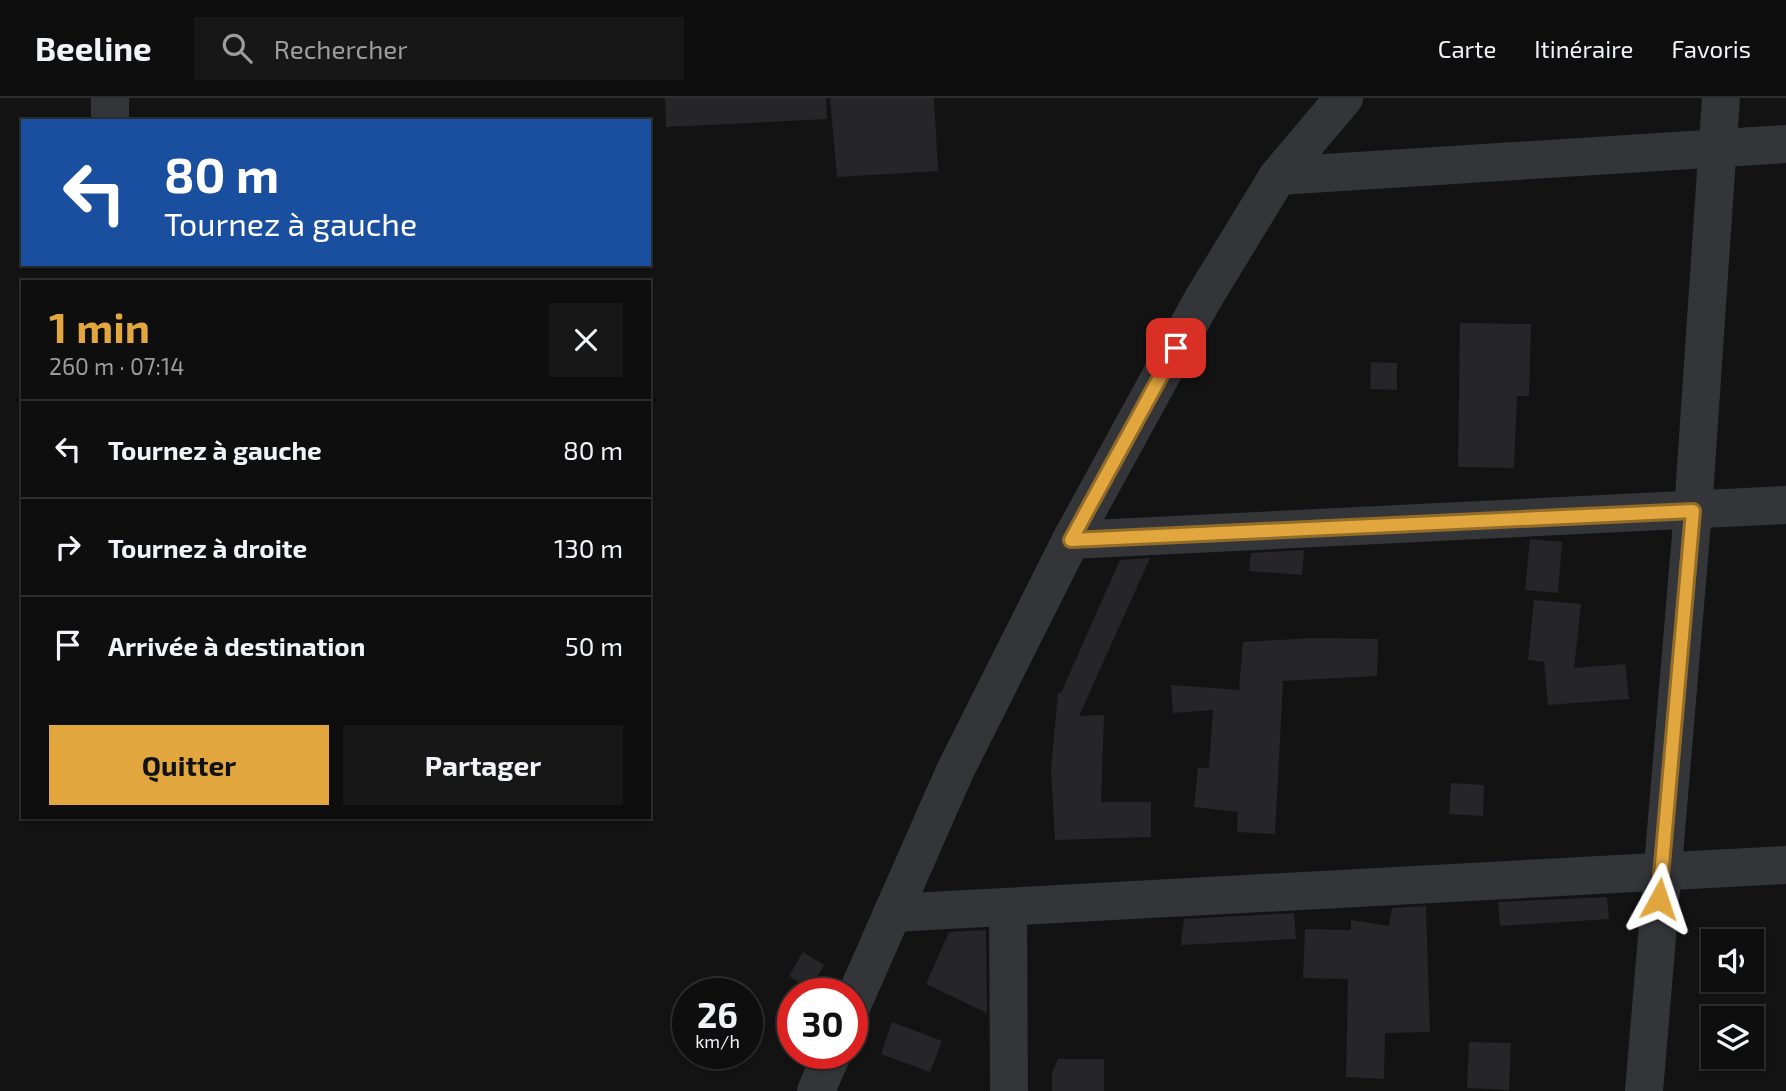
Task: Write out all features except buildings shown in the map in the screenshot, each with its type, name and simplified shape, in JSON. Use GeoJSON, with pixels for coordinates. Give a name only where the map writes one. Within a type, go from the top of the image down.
{"type":"FeatureCollection","features":[{"type":"Feature","properties":{"kind":"street"},"geometry":{"type":"LineString","coordinates":[[110,98],[110,119]]}},
{"type":"Feature","properties":{"kind":"street"},"geometry":{"type":"LineString","coordinates":[[864,978],[955,771],[1071,540],[1203,299],[1278,176],[1344,98]]}},
{"type":"Feature","properties":{"kind":"street"},"geometry":{"type":"LineString","coordinates":[[1644,1091],[1693,511],[1721,98]]}},
{"type":"Feature","properties":{"kind":"street"},"geometry":{"type":"LineString","coordinates":[[1278,176],[1786,144]]}},
{"type":"Feature","properties":{"kind":"street"},"geometry":{"type":"LineString","coordinates":[[1071,540],[1786,505]]}},
{"type":"Feature","properties":{"kind":"street"},"geometry":{"type":"LineString","coordinates":[[892,913],[1786,865]]}},
{"type":"Feature","properties":{"kind":"street"},"geometry":{"type":"LineString","coordinates":[[1008,908],[1009,1091]]}},
{"type":"Feature","properties":{"kind":"street"},"geometry":{"type":"LineString","coordinates":[[816,1091],[826,1069]]}},
{"type":"Feature","properties":{"kind":"route"},"geometry":{"type":"LineString","coordinates":[[1176,348],[1071,540],[1693,511],[1659,899]]}}]}
